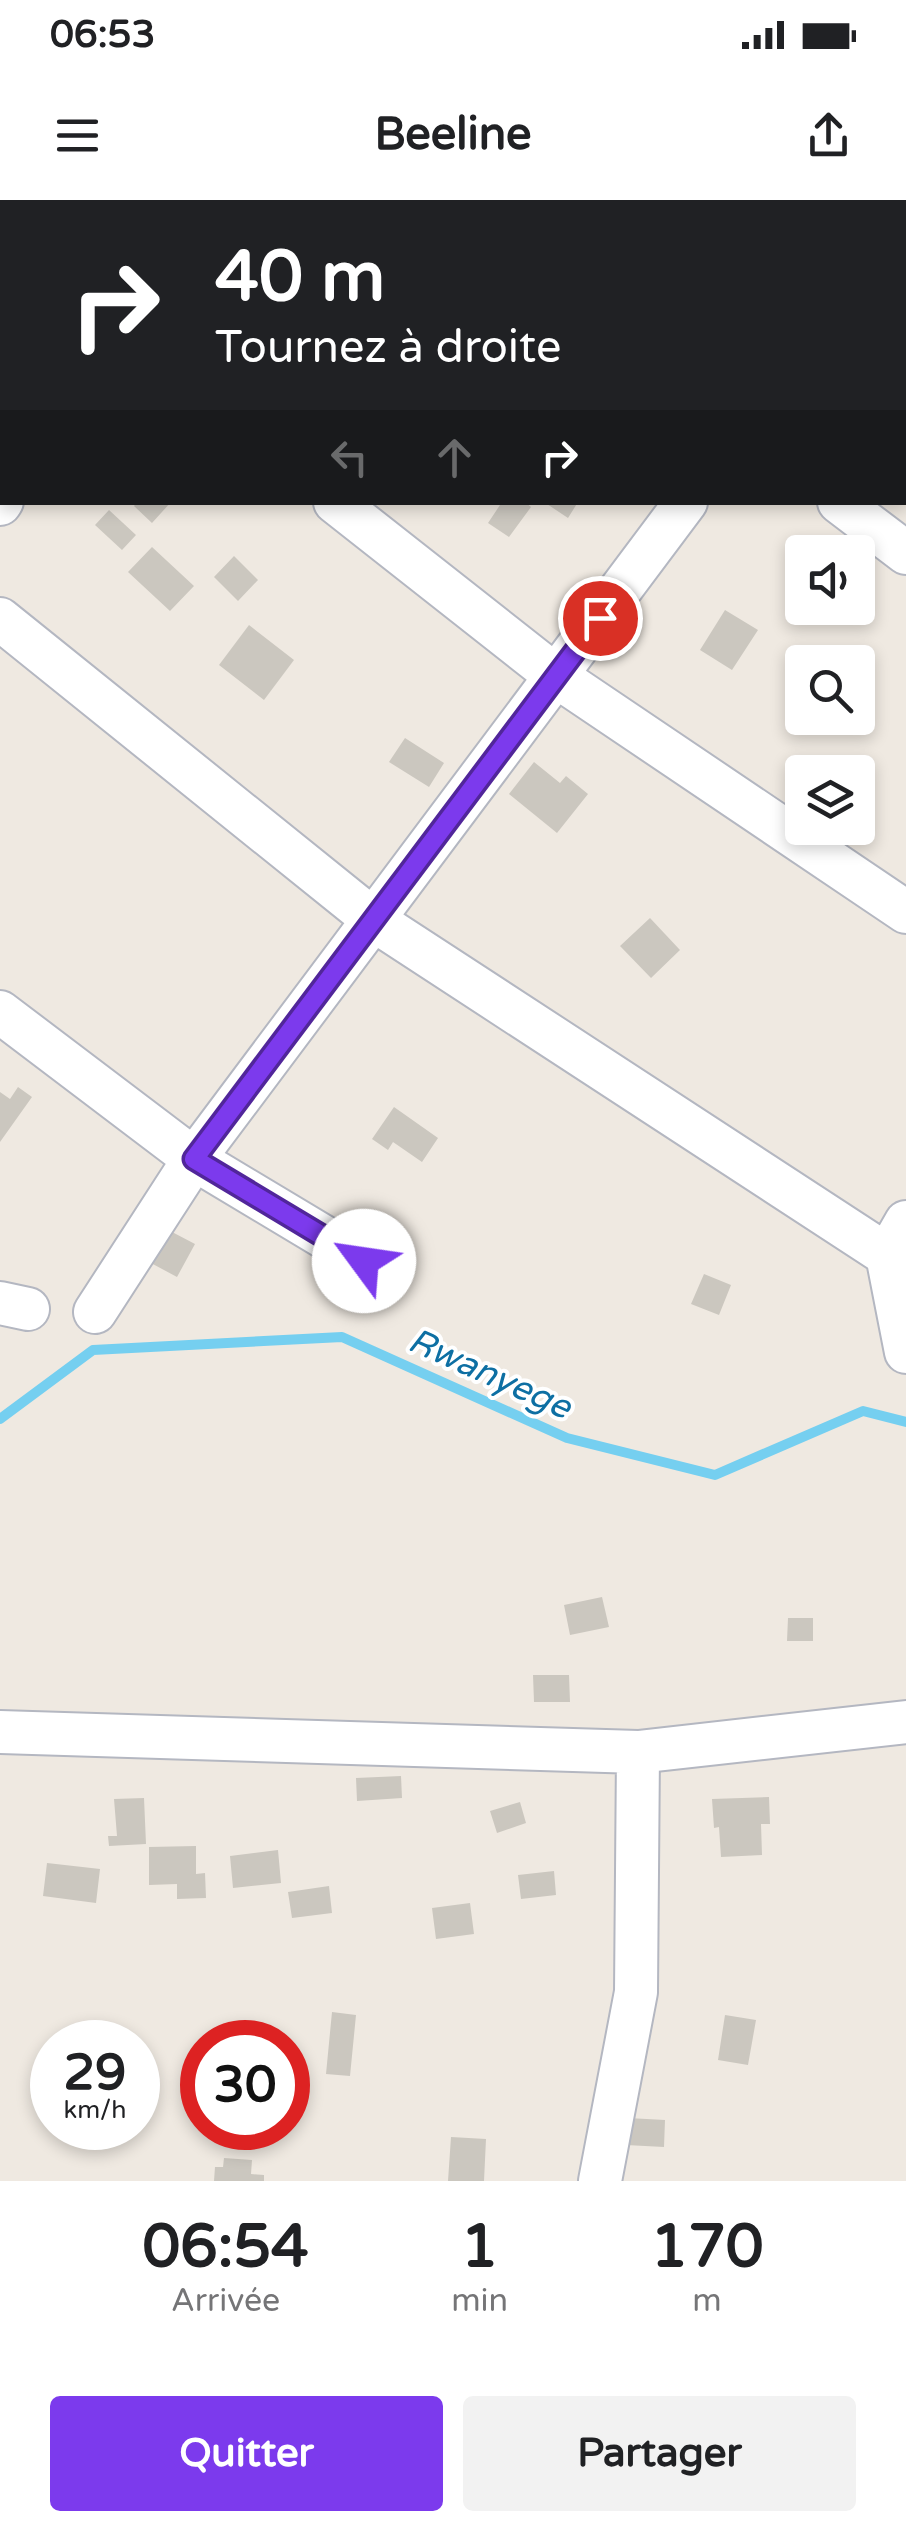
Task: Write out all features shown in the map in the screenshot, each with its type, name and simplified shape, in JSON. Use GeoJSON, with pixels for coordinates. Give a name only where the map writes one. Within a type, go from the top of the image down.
{"type":"FeatureCollection","features":[{"type":"Feature","properties":{"kind":"street"},"geometry":{"type":"LineString","coordinates":[[340,505],[556,676],[906,912]]}},
{"type":"Feature","properties":{"kind":"street"},"geometry":{"type":"LineString","coordinates":[[95,1312],[194,1159],[684,505]]}},
{"type":"Feature","properties":{"kind":"street"},"geometry":{"type":"LineString","coordinates":[[844,505],[906,554]]}},
{"type":"Feature","properties":{"kind":"street"},"geometry":{"type":"LineString","coordinates":[[0,619],[375,921],[896,1239],[906,1352]]}},
{"type":"Feature","properties":{"kind":"street"},"geometry":{"type":"LineString","coordinates":[[0,1012],[194,1159],[364,1261]]}},
{"type":"Feature","properties":{"kind":"street"},"geometry":{"type":"LineString","coordinates":[[0,1732],[638,1752],[906,1722]]}},
{"type":"Feature","properties":{"kind":"street"},"geometry":{"type":"LineString","coordinates":[[600,2181],[636,1992],[638,1752]]}},
{"type":"Feature","properties":{"kind":"building"},"geometry":{"type":"Polygon","coordinates":[[[135,505],[168,505],[152,523],[135,505]]]}},
{"type":"Feature","properties":{"kind":"building"},"geometry":{"type":"Polygon","coordinates":[[[500,505],[531,507],[509,537],[488,523],[500,505]]]}},
{"type":"Feature","properties":{"kind":"building"},"geometry":{"type":"Polygon","coordinates":[[[548,505],[576,505],[568,518],[548,505]]]}},
{"type":"Feature","properties":{"kind":"building"},"geometry":{"type":"Polygon","coordinates":[[[109,510],[136,535],[122,550],[95,525],[109,510]]]}},
{"type":"Feature","properties":{"kind":"building"},"geometry":{"type":"Polygon","coordinates":[[[152,547],[194,586],[170,611],[128,572],[152,547]]]}},
{"type":"Feature","properties":{"kind":"building"},"geometry":{"type":"Polygon","coordinates":[[[234,556],[258,580],[238,601],[214,577],[234,556]]]}},
{"type":"Feature","properties":{"kind":"building"},"geometry":{"type":"Polygon","coordinates":[[[725,610],[758,630],[732,670],[700,650],[725,610]]]}},
{"type":"Feature","properties":{"kind":"building"},"geometry":{"type":"Polygon","coordinates":[[[249,625],[294,660],[264,700],[219,665],[249,625]]]}},
{"type":"Feature","properties":{"kind":"building"},"geometry":{"type":"Polygon","coordinates":[[[405,738],[444,763],[429,787],[389,762],[405,738]]]}},
{"type":"Feature","properties":{"kind":"building"},"geometry":{"type":"Polygon","coordinates":[[[534,762],[560,783],[566,776],[588,794],[557,833],[509,794],[534,762]]]}},
{"type":"Feature","properties":{"kind":"building"},"geometry":{"type":"Polygon","coordinates":[[[650,918],[680,950],[651,978],[620,946],[650,918]]]}},
{"type":"Feature","properties":{"kind":"building"},"geometry":{"type":"Polygon","coordinates":[[[18,1087],[32,1097],[0,1142],[0,1092],[10,1099],[18,1087]]]}},
{"type":"Feature","properties":{"kind":"building"},"geometry":{"type":"Polygon","coordinates":[[[394,1107],[438,1138],[422,1162],[393,1142],[388,1150],[372,1139],[394,1107]]]}},
{"type":"Feature","properties":{"kind":"building"},"geometry":{"type":"Polygon","coordinates":[[[153,1222],[195,1244],[177,1277],[136,1255],[153,1222]]]}},
{"type":"Feature","properties":{"kind":"building"},"geometry":{"type":"Polygon","coordinates":[[[704,1274],[731,1285],[719,1315],[691,1304],[704,1274]]]}},
{"type":"Feature","properties":{"kind":"building"},"geometry":{"type":"Polygon","coordinates":[[[602,1597],[609,1627],[570,1635],[564,1605],[602,1597]]]}},
{"type":"Feature","properties":{"kind":"building"},"geometry":{"type":"Polygon","coordinates":[[[788,1618],[813,1618],[813,1641],[787,1641],[788,1618]]]}},
{"type":"Feature","properties":{"kind":"building"},"geometry":{"type":"Polygon","coordinates":[[[533,1675],[569,1675],[570,1702],[534,1702],[533,1675]]]}},
{"type":"Feature","properties":{"kind":"building"},"geometry":{"type":"Polygon","coordinates":[[[401,1776],[402,1798],[357,1801],[356,1778],[401,1776]]]}},
{"type":"Feature","properties":{"kind":"building"},"geometry":{"type":"Polygon","coordinates":[[[769,1797],[770,1824],[761,1824],[762,1855],[721,1857],[712,1799],[769,1797]]]}},
{"type":"Feature","properties":{"kind":"building"},"geometry":{"type":"Polygon","coordinates":[[[144,1798],[146,1844],[109,1846],[108,1836],[117,1836],[114,1799],[144,1798]]]}},
{"type":"Feature","properties":{"kind":"building"},"geometry":{"type":"Polygon","coordinates":[[[520,1802],[526,1823],[497,1833],[490,1811],[520,1802]]]}},
{"type":"Feature","properties":{"kind":"building"},"geometry":{"type":"Polygon","coordinates":[[[196,1846],[196,1874],[205,1873],[206,1898],[177,1899],[177,1884],[149,1885],[149,1847],[196,1846]]]}},
{"type":"Feature","properties":{"kind":"building"},"geometry":{"type":"Polygon","coordinates":[[[278,1850],[281,1883],[233,1888],[230,1856],[278,1850]]]}},
{"type":"Feature","properties":{"kind":"building"},"geometry":{"type":"Polygon","coordinates":[[[47,1863],[100,1869],[96,1903],[43,1896],[47,1863]]]}},
{"type":"Feature","properties":{"kind":"building"},"geometry":{"type":"Polygon","coordinates":[[[554,1871],[556,1895],[521,1899],[518,1875],[554,1871]]]}},
{"type":"Feature","properties":{"kind":"building"},"geometry":{"type":"Polygon","coordinates":[[[329,1886],[332,1913],[292,1918],[288,1892],[329,1886]]]}},
{"type":"Feature","properties":{"kind":"building"},"geometry":{"type":"Polygon","coordinates":[[[470,1903],[474,1934],[436,1939],[432,1908],[470,1903]]]}},
{"type":"Feature","properties":{"kind":"building"},"geometry":{"type":"Polygon","coordinates":[[[332,2012],[356,2015],[350,2076],[326,2074],[332,2012]]]}},
{"type":"Feature","properties":{"kind":"building"},"geometry":{"type":"Polygon","coordinates":[[[725,2015],[756,2020],[748,2065],[718,2060],[725,2015]]]}},
{"type":"Feature","properties":{"kind":"building"},"geometry":{"type":"Polygon","coordinates":[[[628,2118],[665,2120],[664,2147],[626,2145],[628,2118]]]}},
{"type":"Feature","properties":{"kind":"building"},"geometry":{"type":"Polygon","coordinates":[[[451,2137],[486,2139],[484,2181],[448,2181],[451,2137]]]}},
{"type":"Feature","properties":{"kind":"building"},"geometry":{"type":"Polygon","coordinates":[[[224,2158],[252,2160],[251,2174],[264,2175],[264,2181],[214,2181],[215,2167],[223,2167],[224,2158]]]}},
{"type":"Feature","properties":{"kind":"waterway","name":"Rwanyege"},"geometry":{"type":"LineString","coordinates":[[0,1419],[93,1350],[342,1337],[567,1438],[715,1475],[863,1411],[906,1422]]}},
{"type":"Feature","properties":{"kind":"route"},"geometry":{"type":"LineString","coordinates":[[364,1261],[194,1159],[600,618]]}}]}
